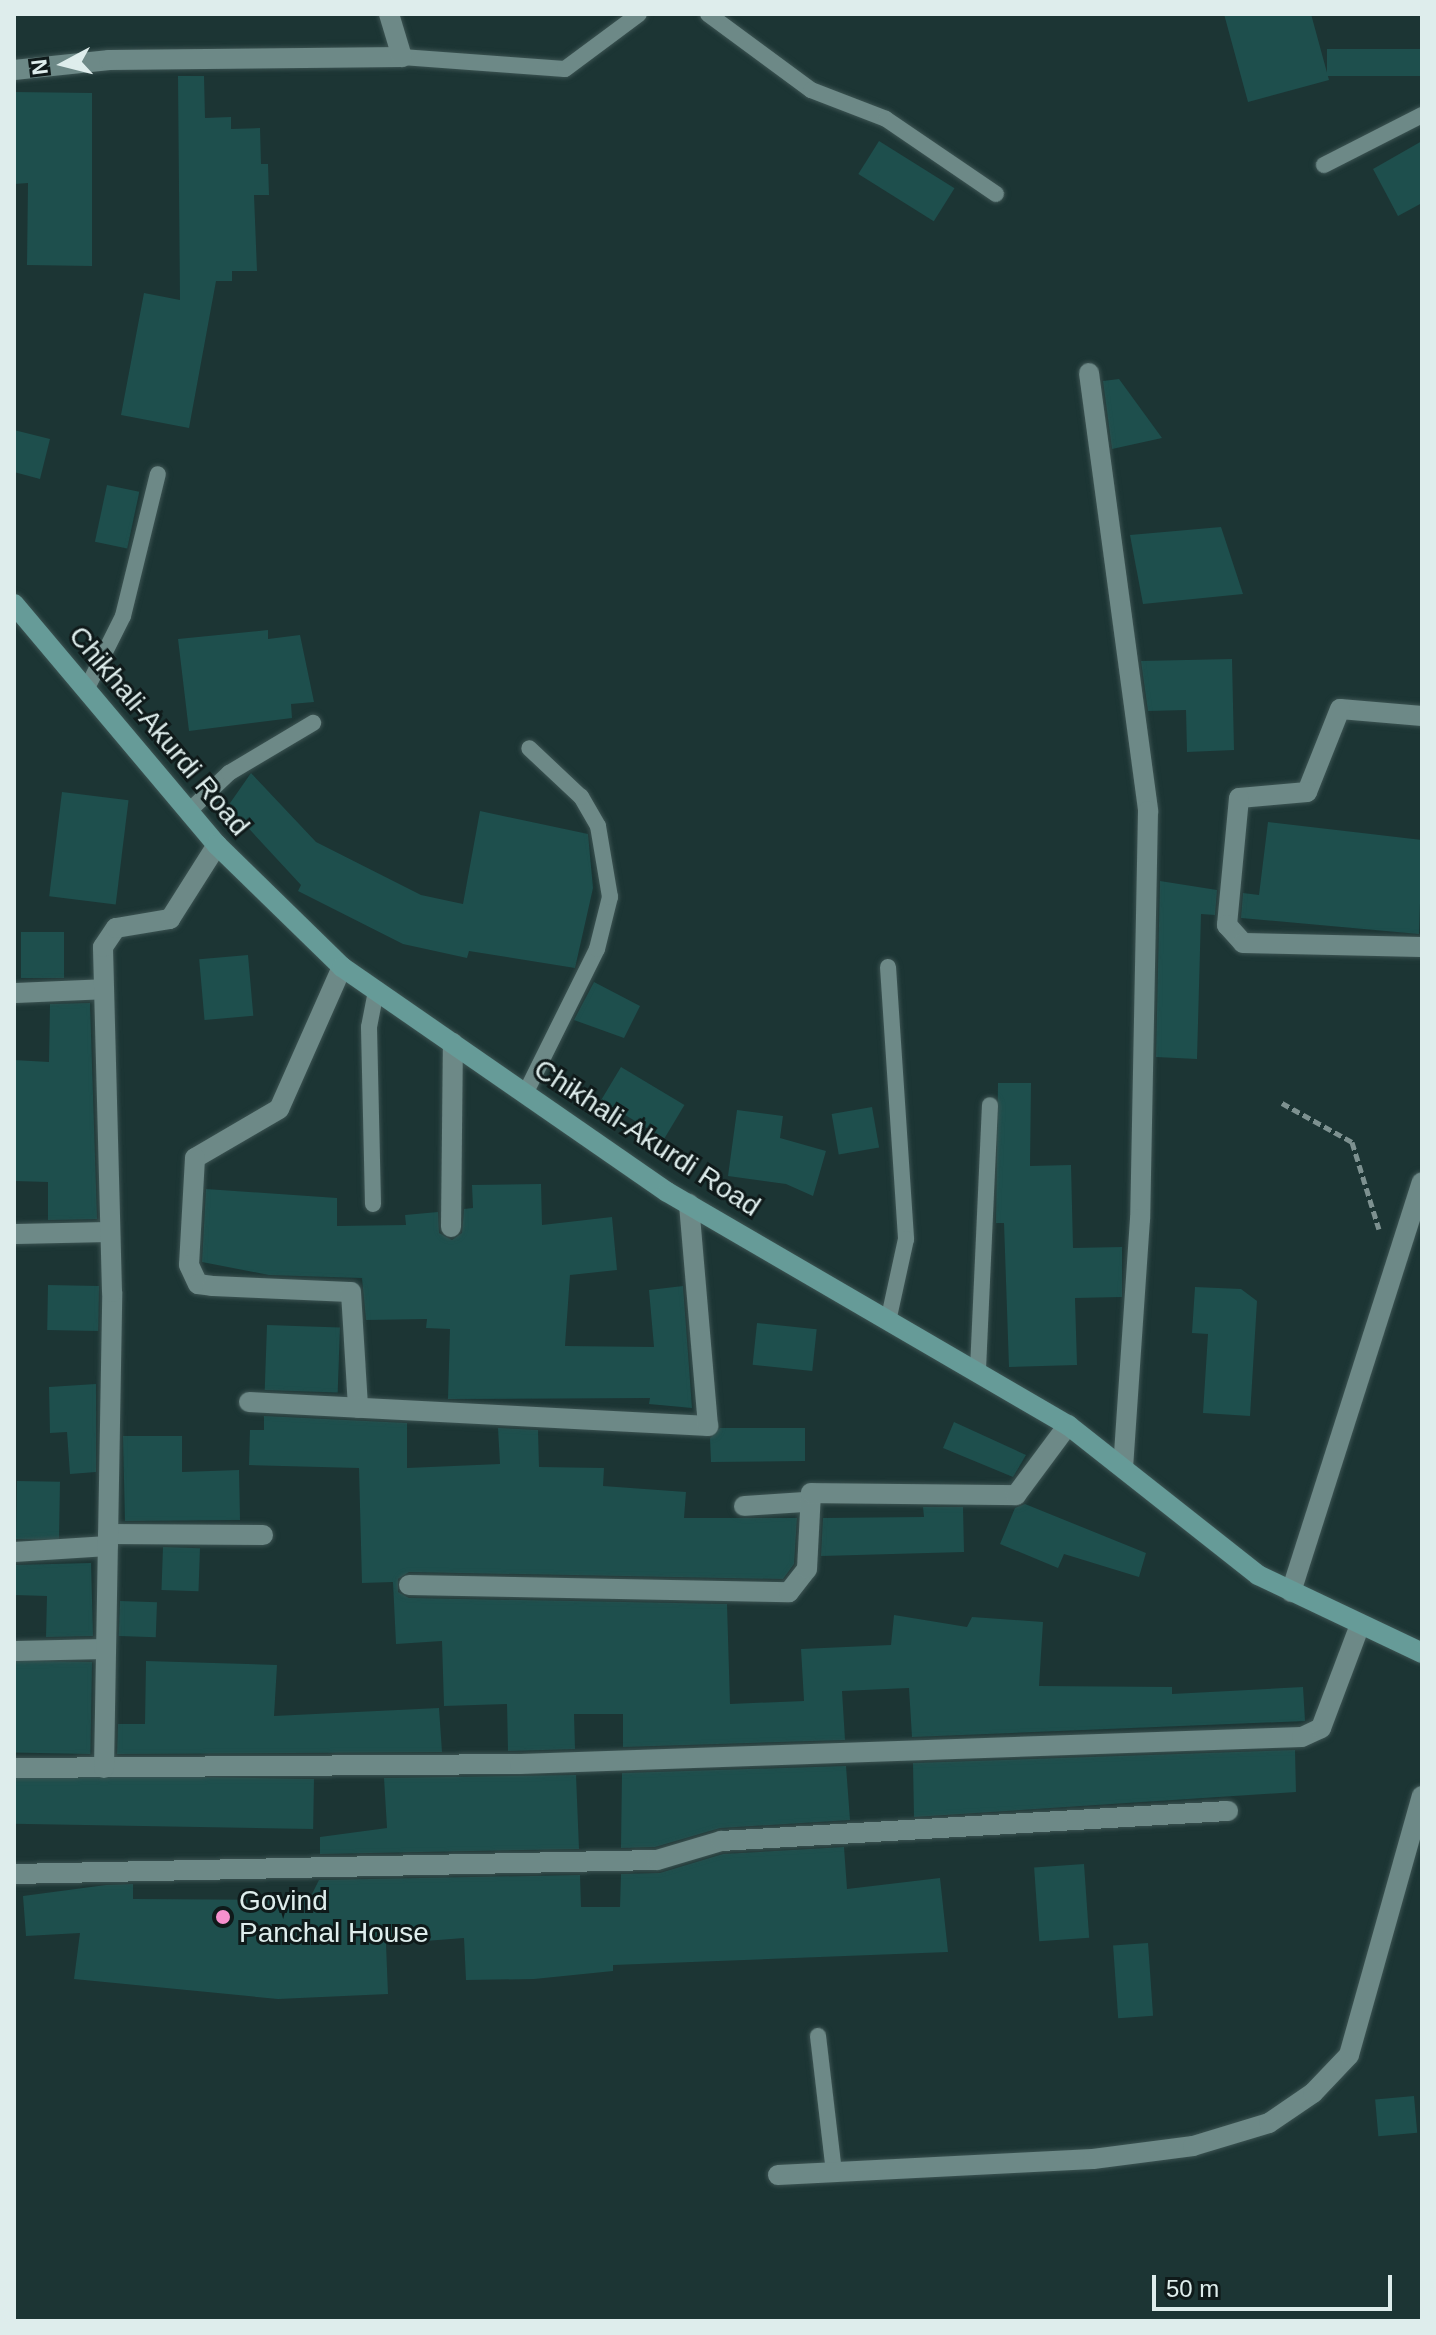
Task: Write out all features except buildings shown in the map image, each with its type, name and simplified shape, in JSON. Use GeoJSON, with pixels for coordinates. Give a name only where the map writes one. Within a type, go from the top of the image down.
{"type":"FeatureCollection","features":[{"type":"Feature","properties":{"kind":"main road","name":"Chikhali-Akurdi Road"},"geometry":{"type":"LineString","coordinates":[[14,604],[217,845],[342,967],[689,1204],[889,1317],[1068,1425],[1123,1466],[1194,1531],[1291,1592],[1422,1653]]}},
{"type":"Feature","properties":{"kind":"street"},"geometry":{"type":"LineString","coordinates":[[14,70],[109,60],[402,57],[389,14]]}},
{"type":"Feature","properties":{"kind":"street"},"geometry":{"type":"LineString","coordinates":[[1089,373],[1148,811],[1140,1219],[1123,1466]]}},
{"type":"Feature","properties":{"kind":"street"},"geometry":{"type":"LineString","coordinates":[[1422,716],[1340,709],[1307,792],[1239,798],[1227,925],[1243,943],[1422,947]]}},
{"type":"Feature","properties":{"kind":"street"},"geometry":{"type":"LineString","coordinates":[[104,1768],[110,1232],[104,989],[106,932],[170,919],[217,845]]}},
{"type":"Feature","properties":{"kind":"street"},"geometry":{"type":"LineString","coordinates":[[342,967],[279,1109],[195,1158],[189,1265],[198,1284],[351,1292],[358,1408]]}},
{"type":"Feature","properties":{"kind":"street"},"geometry":{"type":"LineString","coordinates":[[14,993],[104,989]]}},
{"type":"Feature","properties":{"kind":"street"},"geometry":{"type":"LineString","coordinates":[[451,1227],[453,1043]]}},
{"type":"Feature","properties":{"kind":"street"},"geometry":{"type":"LineString","coordinates":[[1291,1592],[1422,1182]]}},
{"type":"Feature","properties":{"kind":"street"},"geometry":{"type":"LineString","coordinates":[[249,1402],[708,1426],[689,1204]]}},
{"type":"Feature","properties":{"kind":"street"},"geometry":{"type":"LineString","coordinates":[[14,1234],[110,1232]]}},
{"type":"Feature","properties":{"kind":"street"},"geometry":{"type":"LineString","coordinates":[[744,1506],[806,1502],[821,1488],[1016,1495],[1068,1425]]}},
{"type":"Feature","properties":{"kind":"street"},"geometry":{"type":"LineString","coordinates":[[409,1585],[789,1592],[807,1569],[806,1502]]}},
{"type":"Feature","properties":{"kind":"street"},"geometry":{"type":"LineString","coordinates":[[14,1552],[108,1540],[263,1535]]}},
{"type":"Feature","properties":{"kind":"street"},"geometry":{"type":"LineString","coordinates":[[14,1768],[520,1764],[1302,1737],[1321,1728],[1360,1625]]}},
{"type":"Feature","properties":{"kind":"street"},"geometry":{"type":"LineString","coordinates":[[14,1651],[106,1649]]}},
{"type":"Feature","properties":{"kind":"street"},"geometry":{"type":"LineString","coordinates":[[778,2175],[1093,2159],[1193,2146],[1269,2123],[1313,2093],[1349,2055],[1422,1796]]}},
{"type":"Feature","properties":{"kind":"street"},"geometry":{"type":"LineString","coordinates":[[14,1874],[657,1860],[721,1841],[1228,1811]]}},
{"type":"Feature","properties":{"kind":"lane"},"geometry":{"type":"LineString","coordinates":[[402,57],[565,69],[639,14]]}},
{"type":"Feature","properties":{"kind":"lane"},"geometry":{"type":"LineString","coordinates":[[708,14],[811,90],[886,119],[996,194]]}},
{"type":"Feature","properties":{"kind":"lane"},"geometry":{"type":"LineString","coordinates":[[1324,165],[1422,115]]}},
{"type":"Feature","properties":{"kind":"lane"},"geometry":{"type":"LineString","coordinates":[[86,690],[123,616],[158,474]]}},
{"type":"Feature","properties":{"kind":"lane"},"geometry":{"type":"LineString","coordinates":[[188,812],[229,773],[313,723]]}},
{"type":"Feature","properties":{"kind":"lane"},"geometry":{"type":"LineString","coordinates":[[526,1092],[597,949],[610,897],[598,826],[581,797],[529,748]]}},
{"type":"Feature","properties":{"kind":"lane"},"geometry":{"type":"LineString","coordinates":[[888,967],[906,1239],[889,1317]]}},
{"type":"Feature","properties":{"kind":"lane"},"geometry":{"type":"LineString","coordinates":[[373,1204],[369,1027],[376,990]]}},
{"type":"Feature","properties":{"kind":"lane"},"geometry":{"type":"LineString","coordinates":[[978,1369],[990,1105]]}},
{"type":"Feature","properties":{"kind":"lane"},"geometry":{"type":"LineString","coordinates":[[818,2036],[834,2172]]}},
{"type":"Feature","properties":{"kind":"path"},"geometry":{"type":"LineString","coordinates":[[1282,1103],[1352,1142],[1393,1272]]}},
{"type":"Feature","properties":{"kind":"place","name":"Govind Panchal House"},"geometry":{"type":"Point","coordinates":[223,1917]}}]}
